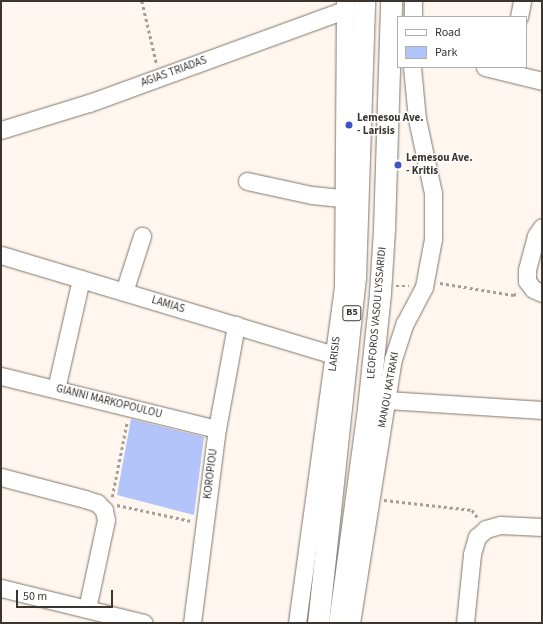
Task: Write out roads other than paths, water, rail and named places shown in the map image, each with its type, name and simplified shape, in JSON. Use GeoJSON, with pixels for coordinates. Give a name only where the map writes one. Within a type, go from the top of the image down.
{"type":"FeatureCollection","features":[{"type":"Feature","properties":{"kind":"main road","name":"B5"},"geometry":{"type":"LineString","coordinates":[[318,623],[355,278],[364,1]]}},
{"type":"Feature","properties":{"kind":"main road","name":"LEOFOROS VASOU LYSSARIDI"},"geometry":{"type":"LineString","coordinates":[[339,623],[368,408],[380,293],[384,229],[392,1]]}},
{"type":"Feature","properties":{"kind":"street"},"geometry":{"type":"LineString","coordinates":[[413,1],[413,16]]}},
{"type":"Feature","properties":{"kind":"street"},"geometry":{"type":"LineString","coordinates":[[519,16],[522,1]]}},
{"type":"Feature","properties":{"kind":"street","name":"AGIAS TRIADAS"},"geometry":{"type":"LineString","coordinates":[[1,130],[160,77],[345,6]]}},
{"type":"Feature","properties":{"kind":"street","name":"LARISIS"},"geometry":{"type":"LineString","coordinates":[[297,623],[336,356],[343,289],[345,6]]}},
{"type":"Feature","properties":{"kind":"street","name":"MANOU KATRAKI"},"geometry":{"type":"LineString","coordinates":[[351,623],[387,400],[392,359],[405,323],[425,280],[433,239],[434,194],[416,119],[412,68]]}},
{"type":"Feature","properties":{"kind":"street"},"geometry":{"type":"LineString","coordinates":[[493,68],[510,70],[542,81]]}},
{"type":"Feature","properties":{"kind":"street"},"geometry":{"type":"LineString","coordinates":[[247,180],[312,195],[343,198]]}},
{"type":"Feature","properties":{"kind":"street"},"geometry":{"type":"LineString","coordinates":[[538,291],[527,281],[527,270],[536,236],[542,226]]}},
{"type":"Feature","properties":{"kind":"street"},"geometry":{"type":"LineString","coordinates":[[124,292],[142,236]]}},
{"type":"Feature","properties":{"kind":"street","name":"LAMIAS"},"geometry":{"type":"LineString","coordinates":[[1,255],[336,356]]}},
{"type":"Feature","properties":{"kind":"street"},"geometry":{"type":"LineString","coordinates":[[56,389],[81,279]]}},
{"type":"Feature","properties":{"kind":"street","name":"KOROPIOU"},"geometry":{"type":"LineString","coordinates":[[192,623],[217,429],[236,325]]}},
{"type":"Feature","properties":{"kind":"street","name":"GIANNI MARKOPOULOU"},"geometry":{"type":"LineString","coordinates":[[1,376],[217,429]]}},
{"type":"Feature","properties":{"kind":"street"},"geometry":{"type":"LineString","coordinates":[[387,400],[542,410]]}},
{"type":"Feature","properties":{"kind":"street"},"geometry":{"type":"LineString","coordinates":[[1,477],[85,499],[97,503],[104,510],[106,520],[88,609]]}},
{"type":"Feature","properties":{"kind":"street"},"geometry":{"type":"LineString","coordinates":[[465,623],[472,554],[477,537],[486,529],[500,525],[542,527]]}},
{"type":"Feature","properties":{"kind":"street"},"geometry":{"type":"LineString","coordinates":[[1,588],[144,623]]}},
{"type":"Feature","properties":{"kind":"place","name":"Lemesou Ave. - Larisis"},"geometry":{"type":"Point","coordinates":[349,125]}},
{"type":"Feature","properties":{"kind":"place","name":"Lemesou Ave. - Kritis"},"geometry":{"type":"Point","coordinates":[398,165]}}]}
